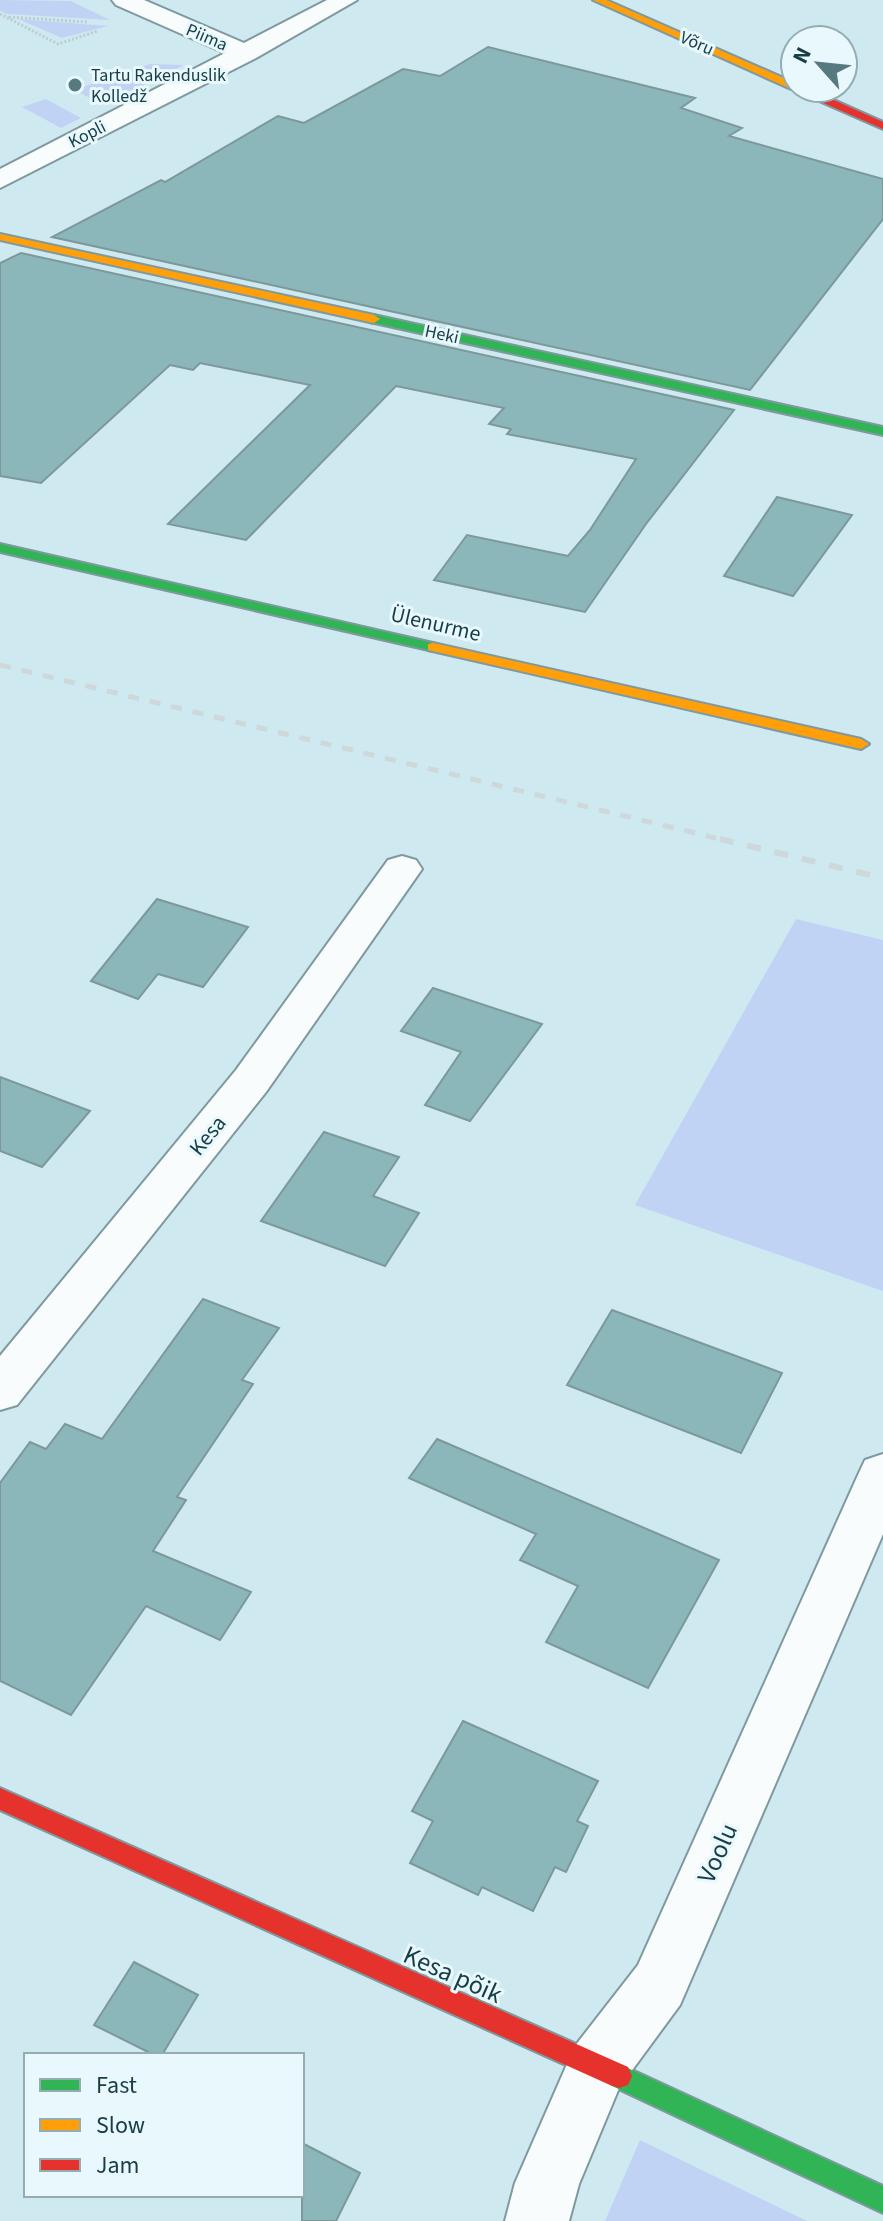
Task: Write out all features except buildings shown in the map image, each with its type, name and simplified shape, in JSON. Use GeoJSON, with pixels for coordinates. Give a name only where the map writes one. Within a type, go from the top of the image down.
{"type":"FeatureCollection","features":[{"type":"Feature","properties":{"kind":"street","name":"Piima"},"geometry":{"type":"LineString","coordinates":[[124,0],[247,53]]}},
{"type":"Feature","properties":{"kind":"street","name":"Kopli"},"geometry":{"type":"LineString","coordinates":[[0,180],[345,0]]}},
{"type":"Feature","properties":{"kind":"street","name":"Võru"},"geometry":{"type":"LineString","coordinates":[[598,0],[779,80]]}},
{"type":"Feature","properties":{"kind":"street","name":"Võru"},"geometry":{"type":"LineString","coordinates":[[834,104],[883,126]]}},
{"type":"Feature","properties":{"kind":"street","name":"Heki"},"geometry":{"type":"LineString","coordinates":[[0,237],[883,431]]}},
{"type":"Feature","properties":{"kind":"street","name":"Ülenurme"},"geometry":{"type":"LineString","coordinates":[[0,548],[861,744]]}},
{"type":"Feature","properties":{"kind":"street","name":"Kesa"},"geometry":{"type":"LineString","coordinates":[[0,1391],[251,1081],[402,869]]}},
{"type":"Feature","properties":{"kind":"street","name":"Voolu"},"geometry":{"type":"LineString","coordinates":[[537,2221],[547,2183],[597,2067],[659,1985],[883,1475]]}},
{"type":"Feature","properties":{"kind":"street","name":"Kesa põik"},"geometry":{"type":"LineString","coordinates":[[0,1799],[597,2067],[883,2200]]}},
{"type":"Feature","properties":{"kind":"path"},"geometry":{"type":"LineString","coordinates":[[2,15],[90,23]]}},
{"type":"Feature","properties":{"kind":"path"},"geometry":{"type":"LineString","coordinates":[[2,15],[58,44],[104,29]]}},
{"type":"Feature","properties":{"kind":"shaded area"},"geometry":{"type":"Polygon","coordinates":[[[0,0],[71,1],[110,20],[7,14],[0,11],[0,0]]]}},
{"type":"Feature","properties":{"kind":"shaded area"},"geometry":{"type":"Polygon","coordinates":[[[18,19],[108,26],[62,38],[18,19]]]}},
{"type":"Feature","properties":{"kind":"shaded area"},"geometry":{"type":"Polygon","coordinates":[[[150,64],[184,65],[104,105],[74,90],[150,64]]]}},
{"type":"Feature","properties":{"kind":"shaded area"},"geometry":{"type":"Polygon","coordinates":[[[46,99],[81,118],[61,128],[22,107],[46,99]]]}},
{"type":"Feature","properties":{"kind":"shaded area"},"geometry":{"type":"Polygon","coordinates":[[[796,919],[883,940],[883,1291],[635,1205],[796,919]]]}},
{"type":"Feature","properties":{"kind":"shaded area"},"geometry":{"type":"Polygon","coordinates":[[[640,2140],[807,2221],[605,2221],[640,2140]]]}},
{"type":"Feature","properties":{"kind":"railway"},"geometry":{"type":"LineString","coordinates":[[0,665],[728,841]]}},
{"type":"Feature","properties":{"kind":"railway"},"geometry":{"type":"LineString","coordinates":[[720,839],[883,878]]}},
{"type":"Feature","properties":{"kind":"traffic: fast"},"geometry":{"type":"LineString","coordinates":[[374,319],[883,431]]}},
{"type":"Feature","properties":{"kind":"traffic: fast"},"geometry":{"type":"LineString","coordinates":[[0,548],[433,647]]}},
{"type":"Feature","properties":{"kind":"traffic: fast"},"geometry":{"type":"LineString","coordinates":[[619,2076],[883,2200]]}},
{"type":"Feature","properties":{"kind":"traffic: slow"},"geometry":{"type":"LineString","coordinates":[[598,0],[779,80]]}},
{"type":"Feature","properties":{"kind":"traffic: slow"},"geometry":{"type":"LineString","coordinates":[[0,237],[374,319]]}},
{"type":"Feature","properties":{"kind":"traffic: slow"},"geometry":{"type":"LineString","coordinates":[[433,647],[861,744]]}},
{"type":"Feature","properties":{"kind":"traffic: jam"},"geometry":{"type":"LineString","coordinates":[[834,104],[883,126]]}},
{"type":"Feature","properties":{"kind":"traffic: jam"},"geometry":{"type":"LineString","coordinates":[[0,1799],[619,2076]]}},
{"type":"Feature","properties":{"kind":"place","name":"Tartu Rakenduslik Kolledž"},"geometry":{"type":"Point","coordinates":[75,85]}}]}
